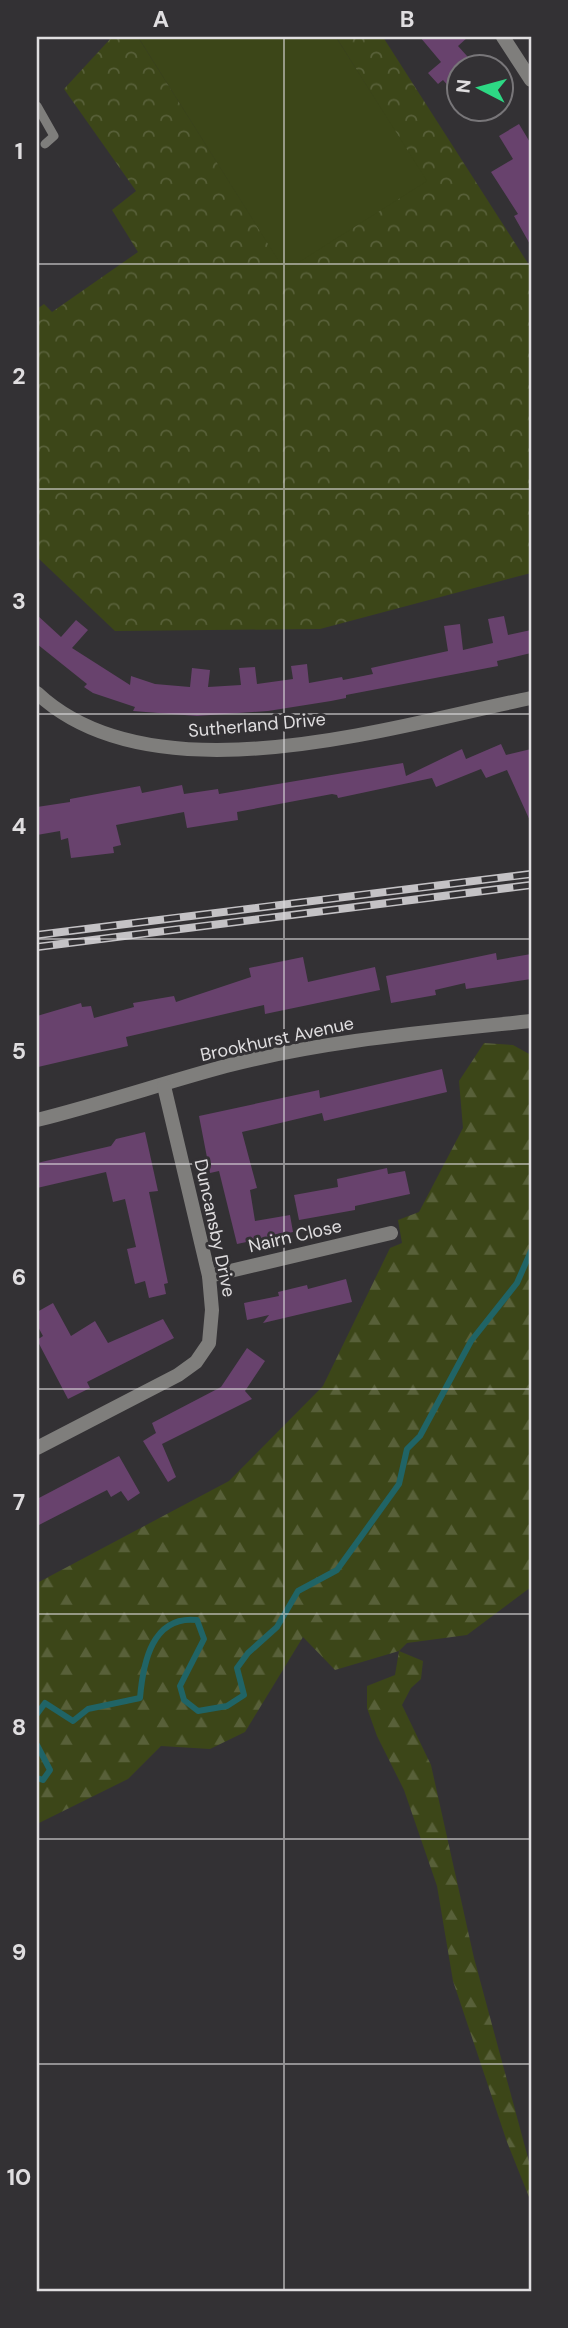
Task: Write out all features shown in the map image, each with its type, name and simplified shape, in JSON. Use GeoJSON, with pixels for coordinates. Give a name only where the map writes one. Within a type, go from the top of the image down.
{"type":"FeatureCollection","features":[{"type":"Feature","properties":{"kind":"street"},"geometry":{"type":"LineString","coordinates":[[503,37],[531,80]]}},
{"type":"Feature","properties":{"kind":"street"},"geometry":{"type":"LineString","coordinates":[[37,715],[42,698]]}},
{"type":"Feature","properties":{"kind":"street","name":"Sutherland Drive"},"geometry":{"type":"LineString","coordinates":[[42,698],[131,743],[183,750],[276,746],[340,737],[531,698]]}},
{"type":"Feature","properties":{"kind":"street","name":"Brookhurst Avenue"},"geometry":{"type":"LineString","coordinates":[[37,1120],[164,1086],[226,1066],[313,1048],[366,1039],[531,1021]]}},
{"type":"Feature","properties":{"kind":"street","name":"Duncansby Drive"},"geometry":{"type":"LineString","coordinates":[[39,1442],[178,1375],[196,1362],[209,1343],[212,1327],[209,1276],[164,1086]]}},
{"type":"Feature","properties":{"kind":"street","name":"Nairn Close"},"geometry":{"type":"LineString","coordinates":[[209,1276],[391,1233]]}},
{"type":"Feature","properties":{"kind":"lane"},"geometry":{"type":"LineString","coordinates":[[37,106],[54,136],[45,144]]}},
{"type":"Feature","properties":{"kind":"green space"},"geometry":{"type":"Polygon","coordinates":[[[112,37],[138,37],[285,270],[426,181],[336,37],[383,37],[531,268],[531,573],[320,629],[115,631],[37,557],[37,309],[44,304],[52,312],[138,252],[112,210],[136,191],[64,89],[112,37]]]}},
{"type":"Feature","properties":{"kind":"green space"},"geometry":{"type":"Polygon","coordinates":[[[138,37],[336,37],[427,181],[285,271],[138,37]]]}},
{"type":"Feature","properties":{"kind":"green space"},"geometry":{"type":"Polygon","coordinates":[[[484,1043],[513,1045],[531,1055],[531,1587],[467,1635],[407,1643],[399,1651],[335,1670],[303,1637],[245,1732],[210,1749],[161,1746],[128,1779],[37,1824],[37,1583],[229,1481],[323,1386],[390,1248],[402,1243],[398,1220],[419,1212],[463,1128],[459,1081],[484,1043]]]}},
{"type":"Feature","properties":{"kind":"green space"},"geometry":{"type":"Polygon","coordinates":[[[399,1651],[423,1661],[421,1679],[411,1688],[402,1705],[431,1765],[474,1958],[531,2169],[531,2202],[507,2142],[453,1981],[437,1886],[404,1790],[377,1736],[367,1708],[367,1686],[395,1675],[399,1651]]]}},
{"type":"Feature","properties":{"kind":"building"},"geometry":{"type":"Polygon","coordinates":[[[420,37],[468,37],[458,46],[463,52],[446,52],[446,83],[443,80],[438,84],[428,73],[441,62],[420,37]]]}},
{"type":"Feature","properties":{"kind":"building"},"geometry":{"type":"Polygon","coordinates":[[[519,124],[531,144],[531,246],[514,216],[518,214],[491,172],[513,159],[499,136],[519,124]]]}},
{"type":"Feature","properties":{"kind":"building"},"geometry":{"type":"Polygon","coordinates":[[[37,615],[61,637],[76,620],[88,630],[72,648],[130,685],[131,676],[155,684],[190,687],[192,668],[210,670],[208,687],[241,685],[239,668],[255,667],[257,684],[293,679],[291,666],[307,664],[309,683],[342,677],[343,680],[373,674],[371,668],[448,651],[444,626],[460,624],[463,650],[493,643],[488,619],[504,616],[508,635],[531,630],[531,653],[497,661],[498,666],[346,695],[346,698],[331,701],[268,711],[197,716],[133,711],[135,707],[93,693],[84,687],[87,684],[37,644],[37,615]]]}},
{"type":"Feature","properties":{"kind":"building"},"geometry":{"type":"Polygon","coordinates":[[[501,744],[506,755],[531,749],[531,823],[507,770],[486,778],[481,769],[436,787],[432,778],[338,798],[332,794],[237,812],[238,820],[187,828],[184,812],[116,825],[121,845],[113,847],[114,853],[71,858],[68,838],[61,840],[60,831],[37,835],[37,807],[70,802],[70,799],[140,786],[142,793],[182,785],[184,794],[218,789],[219,794],[403,763],[406,776],[462,749],[466,759],[501,744]]]}},
{"type":"Feature","properties":{"kind":"building"},"geometry":{"type":"Polygon","coordinates":[[[496,953],[497,960],[531,954],[531,979],[466,989],[465,983],[435,990],[436,995],[391,1003],[386,976],[496,953]]]}},
{"type":"Feature","properties":{"kind":"building"},"geometry":{"type":"Polygon","coordinates":[[[303,957],[308,982],[375,967],[380,990],[265,1014],[264,1005],[126,1037],[128,1046],[38,1067],[37,1016],[81,1003],[82,1007],[91,1006],[94,1018],[134,1007],[133,1003],[174,996],[176,1002],[251,977],[249,968],[303,957]]]}},
{"type":"Feature","properties":{"kind":"building"},"geometry":{"type":"Polygon","coordinates":[[[442,1069],[447,1092],[324,1121],[322,1113],[242,1132],[257,1188],[250,1190],[255,1221],[290,1215],[293,1232],[237,1244],[219,1171],[210,1173],[199,1116],[319,1090],[320,1098],[442,1069]]]}},
{"type":"Feature","properties":{"kind":"building"},"geometry":{"type":"Polygon","coordinates":[[[145,1132],[158,1191],[149,1192],[168,1283],[164,1284],[166,1294],[149,1298],[145,1281],[135,1284],[127,1249],[136,1247],[125,1199],[113,1202],[106,1172],[37,1188],[37,1163],[111,1146],[116,1139],[145,1132]]]}},
{"type":"Feature","properties":{"kind":"building"},"geometry":{"type":"Polygon","coordinates":[[[387,1168],[388,1174],[405,1171],[410,1194],[355,1206],[355,1210],[299,1220],[294,1195],[338,1187],[337,1179],[387,1168]]]}},
{"type":"Feature","properties":{"kind":"building"},"geometry":{"type":"Polygon","coordinates":[[[346,1279],[352,1302],[263,1323],[269,1315],[247,1320],[244,1303],[279,1296],[278,1292],[307,1285],[308,1289],[346,1279]]]}},
{"type":"Feature","properties":{"kind":"building"},"geometry":{"type":"Polygon","coordinates":[[[53,1303],[71,1336],[95,1321],[108,1343],[163,1319],[174,1338],[87,1382],[90,1388],[68,1399],[37,1340],[43,1336],[37,1325],[37,1312],[53,1303]]]}},
{"type":"Feature","properties":{"kind":"building"},"geometry":{"type":"Polygon","coordinates":[[[247,1348],[265,1361],[245,1391],[252,1399],[162,1444],[176,1477],[168,1482],[143,1441],[156,1433],[152,1423],[221,1387],[247,1348]]]}},
{"type":"Feature","properties":{"kind":"building"},"geometry":{"type":"Polygon","coordinates":[[[119,1456],[140,1493],[128,1501],[121,1491],[111,1497],[107,1490],[37,1526],[37,1499],[119,1456]]]}},
{"type":"Feature","properties":{"kind":"waterway"},"geometry":{"type":"LineString","coordinates":[[37,1714],[45,1703],[73,1721],[88,1709],[140,1698],[147,1657],[153,1644],[160,1633],[182,1620],[197,1620],[204,1639],[180,1686],[184,1700],[198,1711],[227,1706],[244,1695],[237,1668],[248,1653],[277,1627],[298,1591],[337,1570],[399,1484],[407,1449],[420,1436],[471,1341],[517,1283],[531,1251]]}},
{"type":"Feature","properties":{"kind":"waterway"},"geometry":{"type":"LineString","coordinates":[[37,1745],[50,1770],[43,1780],[37,1778]]}},
{"type":"Feature","properties":{"kind":"railway"},"geometry":{"type":"LineString","coordinates":[[37,935],[531,874]]}},
{"type":"Feature","properties":{"kind":"railway"},"geometry":{"type":"LineString","coordinates":[[37,947],[531,885]]}}]}
